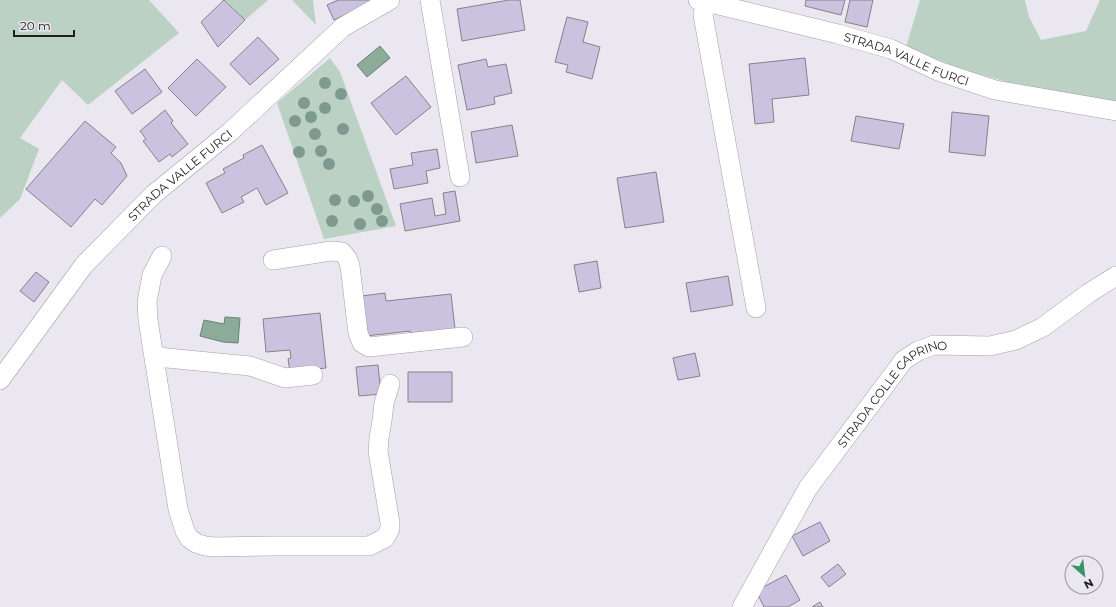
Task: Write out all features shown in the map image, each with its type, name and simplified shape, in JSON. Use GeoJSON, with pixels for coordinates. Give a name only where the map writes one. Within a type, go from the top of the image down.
{"type":"FeatureCollection","features":[{"type":"Feature","properties":{"kind":"street","name":"STRADA VALLE FURCI"},"geometry":{"type":"LineString","coordinates":[[0,380],[84,265],[154,194],[230,132],[343,28],[390,0]]}},
{"type":"Feature","properties":{"kind":"street"},"geometry":{"type":"LineString","coordinates":[[430,0],[460,177]]}},
{"type":"Feature","properties":{"kind":"street","name":"STRADA VALLE FURCI"},"geometry":{"type":"LineString","coordinates":[[702,1],[838,34],[890,49],[938,71],[994,90],[1116,111]]}},
{"type":"Feature","properties":{"kind":"street"},"geometry":{"type":"LineString","coordinates":[[702,1],[703,15],[756,308]]}},
{"type":"Feature","properties":{"kind":"street"},"geometry":{"type":"LineString","coordinates":[[273,260],[331,251],[342,252],[347,258],[350,266],[358,333],[362,343],[369,347],[463,337]]}},
{"type":"Feature","properties":{"kind":"street"},"geometry":{"type":"LineString","coordinates":[[162,256],[152,275],[147,302],[148,320],[179,514],[188,538],[196,543],[215,547],[369,546],[385,538],[390,530],[390,523],[378,451],[384,402],[390,384]]}},
{"type":"Feature","properties":{"kind":"street","name":"STRADA COLLE CAPRINO"},"geometry":{"type":"LineString","coordinates":[[742,607],[808,488],[904,360],[918,351],[934,345],[990,346],[1016,340],[1043,327],[1089,293],[1116,276]]}},
{"type":"Feature","properties":{"kind":"street"},"geometry":{"type":"LineString","coordinates":[[154,355],[167,358],[250,366],[285,378],[313,375]]}},
{"type":"Feature","properties":{"kind":"shaded area"},"geometry":{"type":"Polygon","coordinates":[[[0,0],[149,0],[179,33],[88,105],[62,80],[20,138],[39,149],[20,199],[0,218],[0,0]]]}},
{"type":"Feature","properties":{"kind":"shaded area"},"geometry":{"type":"Polygon","coordinates":[[[225,0],[268,0],[245,20],[225,0]]]}},
{"type":"Feature","properties":{"kind":"shaded area"},"geometry":{"type":"Polygon","coordinates":[[[292,0],[313,0],[316,25],[292,0]]]}},
{"type":"Feature","properties":{"kind":"shaded area"},"geometry":{"type":"Polygon","coordinates":[[[920,0],[1025,0],[1029,17],[1041,40],[1086,31],[1100,0],[1116,0],[1116,104],[1014,84],[961,69],[906,47],[920,0]]]}},
{"type":"Feature","properties":{"kind":"shaded area"},"geometry":{"type":"Polygon","coordinates":[[[380,46],[390,58],[367,77],[357,65],[380,46]]]}},
{"type":"Feature","properties":{"kind":"shaded area"},"geometry":{"type":"Polygon","coordinates":[[[330,58],[340,72],[396,226],[324,239],[277,103],[330,58]]]}},
{"type":"Feature","properties":{"kind":"shaded area"},"geometry":{"type":"Polygon","coordinates":[[[225,317],[240,318],[238,343],[223,342],[200,336],[204,320],[224,324],[225,317]]]}},
{"type":"Feature","properties":{"kind":"building"},"geometry":{"type":"Polygon","coordinates":[[[224,0],[245,20],[218,47],[201,22],[224,0]]]}},
{"type":"Feature","properties":{"kind":"building"},"geometry":{"type":"Polygon","coordinates":[[[338,0],[377,0],[334,20],[327,5],[338,0]]]}},
{"type":"Feature","properties":{"kind":"building"},"geometry":{"type":"Polygon","coordinates":[[[509,0],[520,0],[525,30],[462,41],[457,9],[509,0]]]}},
{"type":"Feature","properties":{"kind":"building"},"geometry":{"type":"Polygon","coordinates":[[[806,0],[845,0],[841,15],[805,6],[806,0]]]}},
{"type":"Feature","properties":{"kind":"building"},"geometry":{"type":"Polygon","coordinates":[[[850,0],[873,0],[867,27],[845,22],[850,0]]]}},
{"type":"Feature","properties":{"kind":"building"},"geometry":{"type":"Polygon","coordinates":[[[567,17],[588,22],[583,42],[600,47],[592,79],[566,72],[568,65],[555,62],[567,17]]]}},
{"type":"Feature","properties":{"kind":"building"},"geometry":{"type":"Polygon","coordinates":[[[258,37],[279,59],[250,85],[230,64],[258,37]]]}},
{"type":"Feature","properties":{"kind":"building"},"geometry":{"type":"Polygon","coordinates":[[[805,58],[809,95],[772,99],[774,122],[755,124],[749,64],[805,58]]]}},
{"type":"Feature","properties":{"kind":"building"},"geometry":{"type":"Polygon","coordinates":[[[197,59],[226,87],[196,116],[168,88],[197,59]]]}},
{"type":"Feature","properties":{"kind":"building"},"geometry":{"type":"Polygon","coordinates":[[[486,59],[488,67],[506,64],[512,93],[494,97],[495,104],[467,110],[458,65],[486,59]]]}},
{"type":"Feature","properties":{"kind":"building"},"geometry":{"type":"Polygon","coordinates":[[[145,69],[162,92],[132,114],[115,91],[145,69]]]}},
{"type":"Feature","properties":{"kind":"building"},"geometry":{"type":"Polygon","coordinates":[[[406,76],[431,107],[396,135],[371,103],[406,76]]]}},
{"type":"Feature","properties":{"kind":"building"},"geometry":{"type":"Polygon","coordinates":[[[165,110],[173,121],[171,123],[188,144],[172,157],[170,154],[159,162],[143,141],[146,139],[140,131],[165,110]]]}},
{"type":"Feature","properties":{"kind":"building"},"geometry":{"type":"Polygon","coordinates":[[[952,112],[989,116],[985,156],[949,152],[952,112]]]}},
{"type":"Feature","properties":{"kind":"building"},"geometry":{"type":"Polygon","coordinates":[[[856,116],[904,124],[899,149],[851,141],[856,116]]]}},
{"type":"Feature","properties":{"kind":"building"},"geometry":{"type":"Polygon","coordinates":[[[85,121],[116,147],[111,153],[121,163],[127,176],[102,205],[95,199],[71,227],[26,189],[85,121]]]}},
{"type":"Feature","properties":{"kind":"building"},"geometry":{"type":"Polygon","coordinates":[[[512,125],[518,156],[476,163],[471,132],[512,125]]]}},
{"type":"Feature","properties":{"kind":"building"},"geometry":{"type":"Polygon","coordinates":[[[262,145],[288,193],[266,205],[257,188],[241,197],[244,202],[222,213],[206,183],[225,173],[223,169],[244,158],[243,155],[262,145]]]}},
{"type":"Feature","properties":{"kind":"building"},"geometry":{"type":"Polygon","coordinates":[[[437,149],[440,168],[426,171],[428,183],[394,189],[390,169],[413,165],[411,153],[437,149]]]}},
{"type":"Feature","properties":{"kind":"building"},"geometry":{"type":"Polygon","coordinates":[[[656,172],[664,222],[625,228],[617,178],[656,172]]]}},
{"type":"Feature","properties":{"kind":"building"},"geometry":{"type":"Polygon","coordinates":[[[455,191],[460,221],[405,231],[400,204],[432,198],[435,216],[446,214],[443,193],[455,191]]]}},
{"type":"Feature","properties":{"kind":"building"},"geometry":{"type":"Polygon","coordinates":[[[597,261],[601,288],[579,292],[574,265],[597,261]]]}},
{"type":"Feature","properties":{"kind":"building"},"geometry":{"type":"Polygon","coordinates":[[[36,272],[49,282],[34,302],[20,291],[36,272]]]}},
{"type":"Feature","properties":{"kind":"building"},"geometry":{"type":"Polygon","coordinates":[[[728,276],[733,305],[691,312],[686,283],[728,276]]]}},
{"type":"Feature","properties":{"kind":"building"},"geometry":{"type":"Polygon","coordinates":[[[385,293],[386,301],[451,294],[455,329],[410,333],[410,331],[366,336],[362,296],[385,293]]]}},
{"type":"Feature","properties":{"kind":"building"},"geometry":{"type":"Polygon","coordinates":[[[320,313],[326,368],[290,372],[288,359],[291,358],[290,350],[266,352],[263,319],[320,313]]]}},
{"type":"Feature","properties":{"kind":"building"},"geometry":{"type":"Polygon","coordinates":[[[695,353],[700,376],[678,380],[673,358],[695,353]]]}},
{"type":"Feature","properties":{"kind":"building"},"geometry":{"type":"Polygon","coordinates":[[[378,365],[381,394],[359,396],[356,367],[378,365]]]}},
{"type":"Feature","properties":{"kind":"building"},"geometry":{"type":"Polygon","coordinates":[[[408,372],[452,372],[452,402],[408,402],[408,372]]]}},
{"type":"Feature","properties":{"kind":"building"},"geometry":{"type":"Polygon","coordinates":[[[820,522],[830,541],[803,556],[792,536],[820,522]]]}},
{"type":"Feature","properties":{"kind":"building"},"geometry":{"type":"Polygon","coordinates":[[[838,564],[846,574],[829,587],[821,577],[838,564]]]}},
{"type":"Feature","properties":{"kind":"building"},"geometry":{"type":"Polygon","coordinates":[[[786,575],[800,600],[788,607],[764,607],[756,591],[786,575]]]}},
{"type":"Feature","properties":{"kind":"building"},"geometry":{"type":"Polygon","coordinates":[[[820,602],[823,607],[812,607],[820,602]]]}}]}
